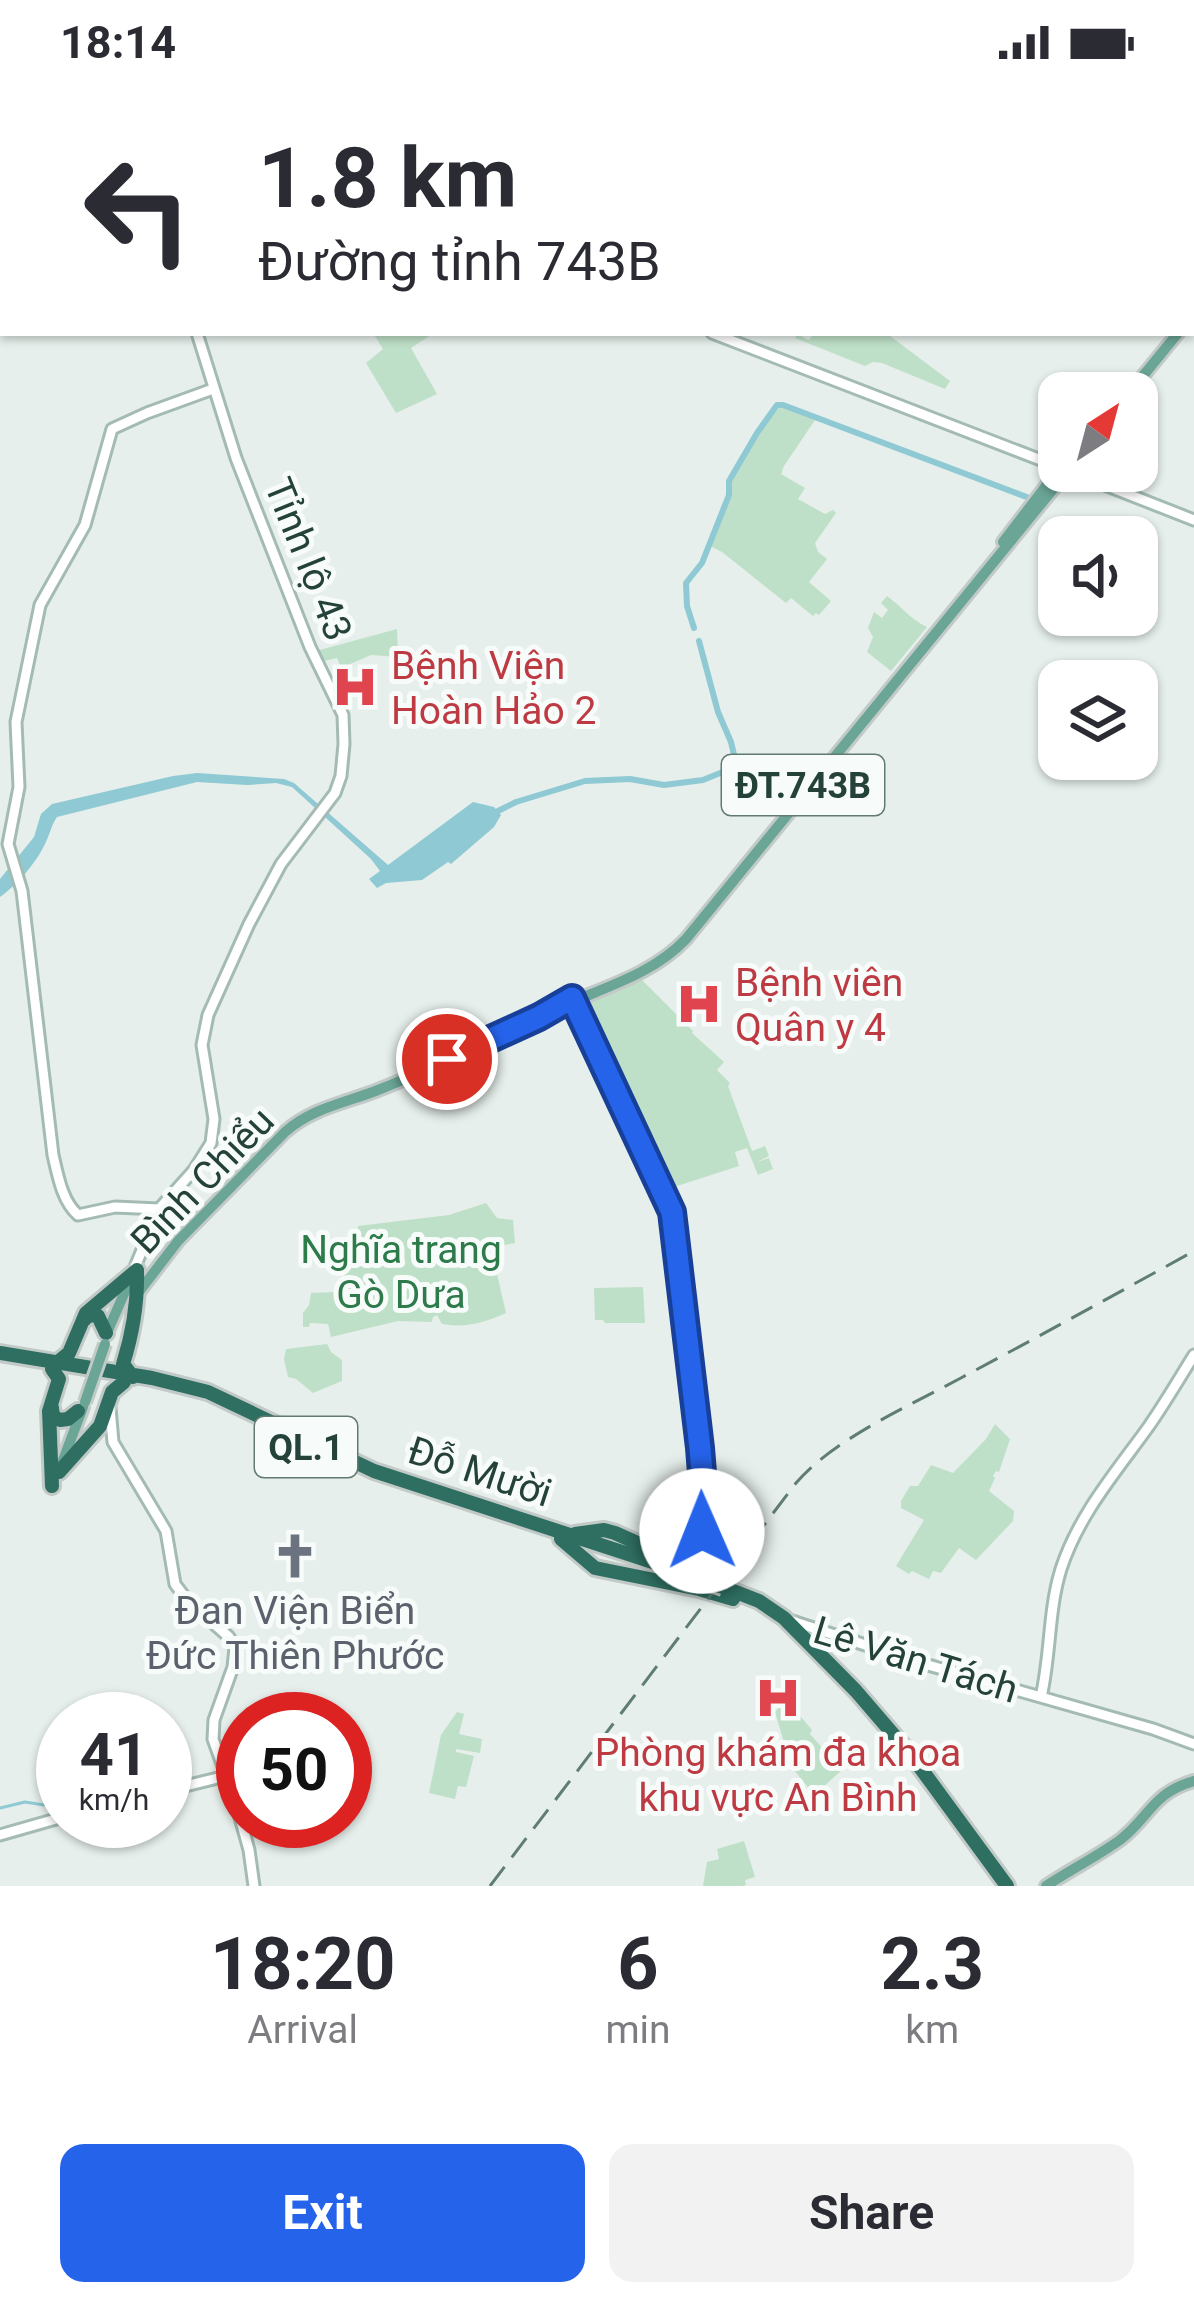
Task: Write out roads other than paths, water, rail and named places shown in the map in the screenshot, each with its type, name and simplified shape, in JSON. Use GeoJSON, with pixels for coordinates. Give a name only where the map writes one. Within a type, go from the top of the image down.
{"type":"FeatureCollection","features":[{"type":"Feature","properties":{"kind":"highway"},"geometry":{"type":"LineString","coordinates":[[133,1327],[121,1363],[105,1373],[111,1391],[98,1426],[81,1427],[81,1415],[55,1418],[52,1410],[62,1381],[77,1369],[71,1354],[82,1325],[137,1276]]}},
{"type":"Feature","properties":{"kind":"highway"},"geometry":{"type":"LineString","coordinates":[[54,1485],[100,1426],[115,1388],[129,1378],[123,1364],[133,1327],[137,1276]]}},
{"type":"Feature","properties":{"kind":"highway"},"geometry":{"type":"LineString","coordinates":[[54,1485],[49,1411],[59,1379],[55,1366],[94,1314],[106,1337],[124,1324],[133,1327]]}},
{"type":"Feature","properties":{"kind":"highway","name":"Đỗ Mười"},"geometry":{"type":"LineString","coordinates":[[0,1357],[188,1386],[253,1412],[374,1472],[607,1553]]}},
{"type":"Feature","properties":{"kind":"highway","name":"Đỗ Mười"},"geometry":{"type":"LineString","coordinates":[[0,1357],[77,1369]]}},
{"type":"Feature","properties":{"kind":"highway","name":"Đỗ Mười"},"geometry":{"type":"LineString","coordinates":[[0,1357],[194,1394],[353,1470],[431,1498]]}},
{"type":"Feature","properties":{"kind":"highway","name":"Đỗ Mười"},"geometry":{"type":"LineString","coordinates":[[129,1378],[211,1402],[348,1470],[564,1541],[668,1569]]}},
{"type":"Feature","properties":{"kind":"highway"},"geometry":{"type":"LineString","coordinates":[[564,1541],[592,1567],[607,1553],[705,1585]]}},
{"type":"Feature","properties":{"kind":"highway"},"geometry":{"type":"LineString","coordinates":[[668,1569],[689,1559],[695,1550]]}},
{"type":"Feature","properties":{"kind":"highway"},"geometry":{"type":"LineString","coordinates":[[668,1569],[705,1585]]}},
{"type":"Feature","properties":{"kind":"highway","name":"QL.1"},"geometry":{"type":"LineString","coordinates":[[668,1569],[766,1610],[802,1634]]}},
{"type":"Feature","properties":{"kind":"highway","name":"QL.1"},"geometry":{"type":"LineString","coordinates":[[705,1585],[759,1601],[802,1634],[890,1732],[1005,1886]]}},
{"type":"Feature","properties":{"kind":"main road","name":"Tỉnh lộ 43"},"geometry":{"type":"LineString","coordinates":[[54,1485],[106,1337],[137,1276],[159,1209],[211,1143],[214,1119],[202,1046],[208,1015],[263,896],[285,858],[335,793],[341,776],[343,715],[310,647],[236,458],[198,336]]}},
{"type":"Feature","properties":{"kind":"main road"},"geometry":{"type":"LineString","coordinates":[[725,336],[1038,458]]}},
{"type":"Feature","properties":{"kind":"main road"},"geometry":{"type":"LineString","coordinates":[[1143,372],[1172,336]]}},
{"type":"Feature","properties":{"kind":"main road"},"geometry":{"type":"LineString","coordinates":[[159,1209],[113,1207],[78,1215],[67,1201],[53,1155],[19,878],[8,844],[19,787],[16,722],[38,613],[85,525],[107,440],[112,429],[212,388]]}},
{"type":"Feature","properties":{"kind":"main road","name":"ĐT.743B"},"geometry":{"type":"LineString","coordinates":[[572,1006],[658,957],[680,938],[1047,492]]}},
{"type":"Feature","properties":{"kind":"main road"},"geometry":{"type":"LineString","coordinates":[[1128,492],[1194,518]]}},
{"type":"Feature","properties":{"kind":"main road","name":"ĐT.743B"},"geometry":{"type":"LineString","coordinates":[[572,1006],[665,958],[686,939],[710,904]]}},
{"type":"Feature","properties":{"kind":"main road"},"geometry":{"type":"LineString","coordinates":[[572,1006],[581,1009],[584,1001],[610,986]]}},
{"type":"Feature","properties":{"kind":"main road"},"geometry":{"type":"LineString","coordinates":[[572,1006],[670,1219],[700,1454],[705,1510],[700,1554],[705,1585]]}},
{"type":"Feature","properties":{"kind":"main road","name":"Bình Chiểu"},"geometry":{"type":"LineString","coordinates":[[137,1276],[290,1127],[319,1109],[381,1089],[572,1006]]}},
{"type":"Feature","properties":{"kind":"main road"},"geometry":{"type":"LineString","coordinates":[[1042,1697],[1053,1599],[1072,1539],[1194,1355]]}},
{"type":"Feature","properties":{"kind":"main road"},"geometry":{"type":"LineString","coordinates":[[109,1402],[113,1442],[168,1536],[175,1584],[229,1636],[235,1648],[225,1692]]}},
{"type":"Feature","properties":{"kind":"main road"},"geometry":{"type":"LineString","coordinates":[[703,1502],[695,1550],[705,1585]]}},
{"type":"Feature","properties":{"kind":"main road","name":"Lê Văn Tách"},"geometry":{"type":"LineString","coordinates":[[802,1634],[911,1660],[1194,1744]]}},
{"type":"Feature","properties":{"kind":"main road"},"geometry":{"type":"LineString","coordinates":[[216,1721],[216,1750]]}},
{"type":"Feature","properties":{"kind":"main road"},"geometry":{"type":"LineString","coordinates":[[1049,1886],[1121,1843],[1165,1798],[1194,1783]]}},
{"type":"Feature","properties":{"kind":"main road"},"geometry":{"type":"LineString","coordinates":[[0,1835],[36,1825]]}},
{"type":"Feature","properties":{"kind":"main road"},"geometry":{"type":"LineString","coordinates":[[248,1848],[254,1886]]}},
{"type":"Feature","properties":{"kind":"water"},"geometry":{"type":"Polygon","coordinates":[[[197,773],[294,783],[388,865],[473,802],[494,807],[501,815],[494,827],[451,864],[422,880],[377,888],[369,879],[380,871],[371,859],[292,787],[197,782],[57,817],[37,859],[0,897],[0,879],[34,837],[41,814],[52,804],[197,773]]]}},
{"type":"Feature","properties":{"kind":"waterway"},"geometry":{"type":"LineString","coordinates":[[694,628],[686,583],[702,563],[729,495],[729,481],[777,405],[1032,499]]}},
{"type":"Feature","properties":{"kind":"waterway"},"geometry":{"type":"LineString","coordinates":[[498,811],[585,781],[630,779],[664,785],[703,780],[730,769],[735,759],[731,742],[699,641]]}},
{"type":"Feature","properties":{"kind":"waterway"},"geometry":{"type":"LineString","coordinates":[[0,1808],[36,1804]]}},
{"type":"Feature","properties":{"kind":"railway"},"geometry":{"type":"LineString","coordinates":[[490,1886],[812,1467],[872,1425],[1194,1251]]}},
{"type":"Feature","properties":{"kind":"place","name":"Bệnh Viện Hoàn Hảo 2"},"geometry":{"type":"Point","coordinates":[355,687]}},
{"type":"Feature","properties":{"kind":"place","name":"Bệnh viên Quân y 4"},"geometry":{"type":"Point","coordinates":[699,1004]}},
{"type":"Feature","properties":{"kind":"place","name":"Đan Viện Biển Đức Thiên Phước"},"geometry":{"type":"Point","coordinates":[295,1556]}},
{"type":"Feature","properties":{"kind":"place","name":"Phòng khám đa khoa khu vực An Bình"},"geometry":{"type":"Point","coordinates":[778,1698]}},
{"type":"Feature","properties":{"kind":"park label","name":"Nghĩa trang Gò Dưa"},"geometry":{"type":"Point","coordinates":[401,1272]}}]}
